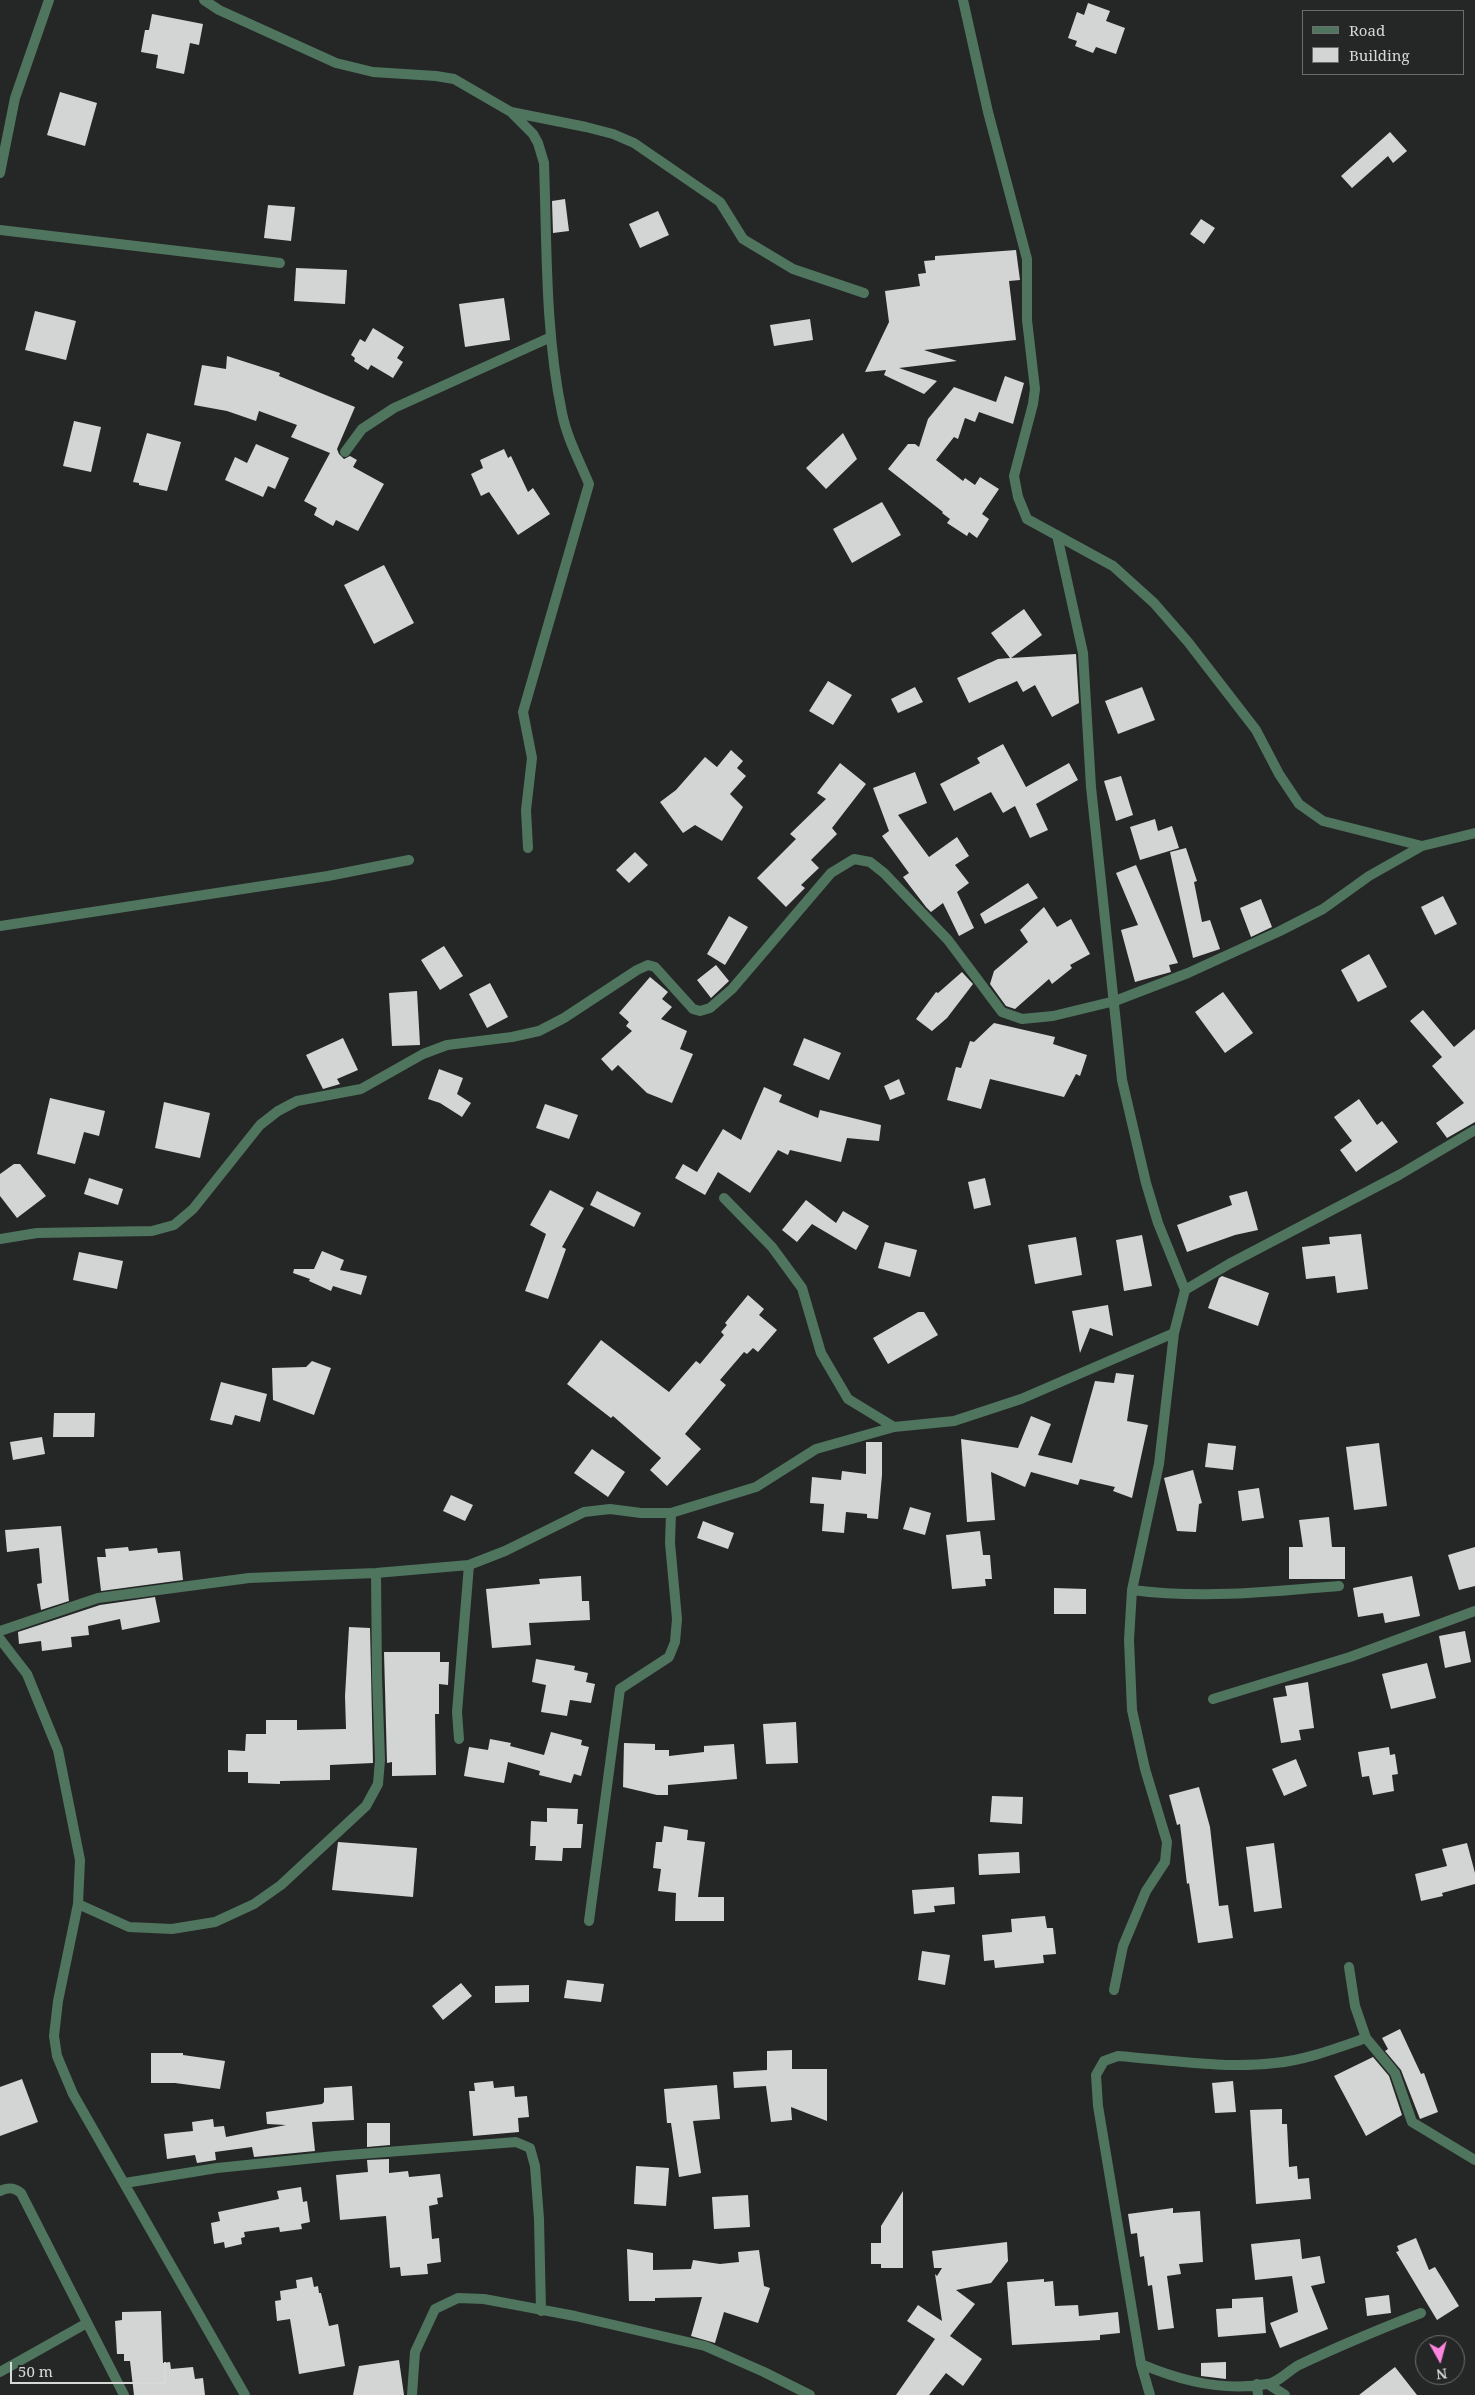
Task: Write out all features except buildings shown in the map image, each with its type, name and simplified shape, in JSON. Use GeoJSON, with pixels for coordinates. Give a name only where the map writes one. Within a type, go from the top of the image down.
{"type":"FeatureCollection","features":[{"type":"Feature","properties":{"kind":"street"},"geometry":{"type":"LineString","coordinates":[[0,173],[15,98],[49,0]]}},
{"type":"Feature","properties":{"kind":"street"},"geometry":{"type":"LineString","coordinates":[[204,0],[219,10],[336,63],[374,72],[454,79],[511,112],[533,134],[541,151],[544,163],[551,337],[562,413],[570,444],[588,484],[523,712],[532,758],[526,810],[528,848]]}},
{"type":"Feature","properties":{"kind":"street"},"geometry":{"type":"LineString","coordinates":[[963,0],[988,112],[1027,260],[1027,320],[1035,389],[1033,404],[1014,476],[1018,497],[1027,518],[1113,566],[1154,603],[1188,642],[1256,730],[1279,774],[1300,804],[1323,820],[1422,846]]}},
{"type":"Feature","properties":{"kind":"street"},"geometry":{"type":"LineString","coordinates":[[511,112],[586,126],[634,143],[720,202],[744,239],[793,269],[864,293]]}},
{"type":"Feature","properties":{"kind":"street"},"geometry":{"type":"LineString","coordinates":[[0,230],[280,262]]}},
{"type":"Feature","properties":{"kind":"street"},"geometry":{"type":"LineString","coordinates":[[345,452],[362,429],[394,408],[551,337]]}},
{"type":"Feature","properties":{"kind":"street"},"geometry":{"type":"LineString","coordinates":[[1057,535],[1083,653],[1091,787],[1122,1080],[1144,1174],[1158,1223],[1185,1290],[1174,1333],[1159,1464],[1132,1590],[1129,1640],[1132,1710],[1146,1770],[1167,1842],[1164,1862],[1146,1891],[1123,1946],[1114,1990]]}},
{"type":"Feature","properties":{"kind":"street"},"geometry":{"type":"LineString","coordinates":[[0,1239],[37,1233],[152,1231],[174,1225],[193,1209],[260,1125],[278,1111],[297,1101],[361,1088],[423,1054],[447,1045],[512,1037],[539,1030],[564,1018],[637,970],[648,965],[655,967],[693,1010],[700,1011],[710,1008],[732,989],[831,873],[854,859],[870,862],[891,879],[948,940],[1002,1012],[1022,1019],[1045,1017],[1115,1001],[1188,973],[1280,931],[1323,908],[1369,876],[1422,846],[1475,833]]}},
{"type":"Feature","properties":{"kind":"street"},"geometry":{"type":"LineString","coordinates":[[0,926],[328,876],[410,860]]}},
{"type":"Feature","properties":{"kind":"street"},"geometry":{"type":"LineString","coordinates":[[1185,1290],[1229,1264],[1399,1175],[1475,1130]]}},
{"type":"Feature","properties":{"kind":"street"},"geometry":{"type":"LineString","coordinates":[[724,1198],[772,1248],[802,1288],[821,1353],[848,1399],[894,1427]]}},
{"type":"Feature","properties":{"kind":"street"},"geometry":{"type":"LineString","coordinates":[[0,1631],[98,1598],[249,1578],[376,1573],[469,1564],[505,1551],[584,1512],[610,1509],[640,1513],[671,1513],[756,1487],[816,1449],[894,1427],[954,1421],[1021,1399],[1174,1333]]}},
{"type":"Feature","properties":{"kind":"street"},"geometry":{"type":"LineString","coordinates":[[589,1921],[620,1689],[669,1657],[675,1642],[677,1619],[670,1543],[671,1513]]}},
{"type":"Feature","properties":{"kind":"street"},"geometry":{"type":"LineString","coordinates":[[459,1739],[457,1712],[469,1564]]}},
{"type":"Feature","properties":{"kind":"street"},"geometry":{"type":"LineString","coordinates":[[78,1904],[128,1927],[172,1929],[216,1922],[254,1904],[280,1885],[366,1806],[378,1784],[380,1760],[376,1573]]}},
{"type":"Feature","properties":{"kind":"street"},"geometry":{"type":"LineString","coordinates":[[1132,1590],[1204,1594],[1259,1593],[1339,1586]]}},
{"type":"Feature","properties":{"kind":"street"},"geometry":{"type":"LineString","coordinates":[[1213,1699],[1350,1657],[1475,1611]]}},
{"type":"Feature","properties":{"kind":"street"},"geometry":{"type":"LineString","coordinates":[[0,1639],[27,1674],[58,1750],[80,1860],[78,1904],[58,2001],[54,2036],[58,2056],[73,2094],[245,2395]]}},
{"type":"Feature","properties":{"kind":"street"},"geometry":{"type":"LineString","coordinates":[[1349,1967],[1355,2006],[1366,2038],[1396,2073],[1412,2122],[1475,2160]]}},
{"type":"Feature","properties":{"kind":"street"},"geometry":{"type":"LineString","coordinates":[[1150,2395],[1141,2364],[1098,2106],[1096,2075],[1104,2061],[1118,2056],[1215,2065],[1275,2063],[1316,2055],[1366,2038]]}},
{"type":"Feature","properties":{"kind":"street"},"geometry":{"type":"LineString","coordinates":[[125,2183],[217,2168],[335,2156],[516,2142],[526,2145],[530,2148],[536,2175],[541,2311]]}},
{"type":"Feature","properties":{"kind":"street"},"geometry":{"type":"LineString","coordinates":[[0,2191],[6,2188],[15,2188],[21,2193],[124,2395]]}},
{"type":"Feature","properties":{"kind":"street"},"geometry":{"type":"LineString","coordinates":[[412,2395],[415,2352],[435,2309],[458,2298],[484,2299],[575,2316],[705,2346],[810,2395]]}},
{"type":"Feature","properties":{"kind":"street"},"geometry":{"type":"LineString","coordinates":[[1141,2364],[1172,2377],[1225,2387],[1258,2390],[1294,2367],[1346,2342],[1421,2312]]}},
{"type":"Feature","properties":{"kind":"street"},"geometry":{"type":"LineString","coordinates":[[0,2372],[87,2323]]}},
{"type":"Feature","properties":{"kind":"street"},"geometry":{"type":"LineString","coordinates":[[1268,2384],[1285,2395]]}}]}
